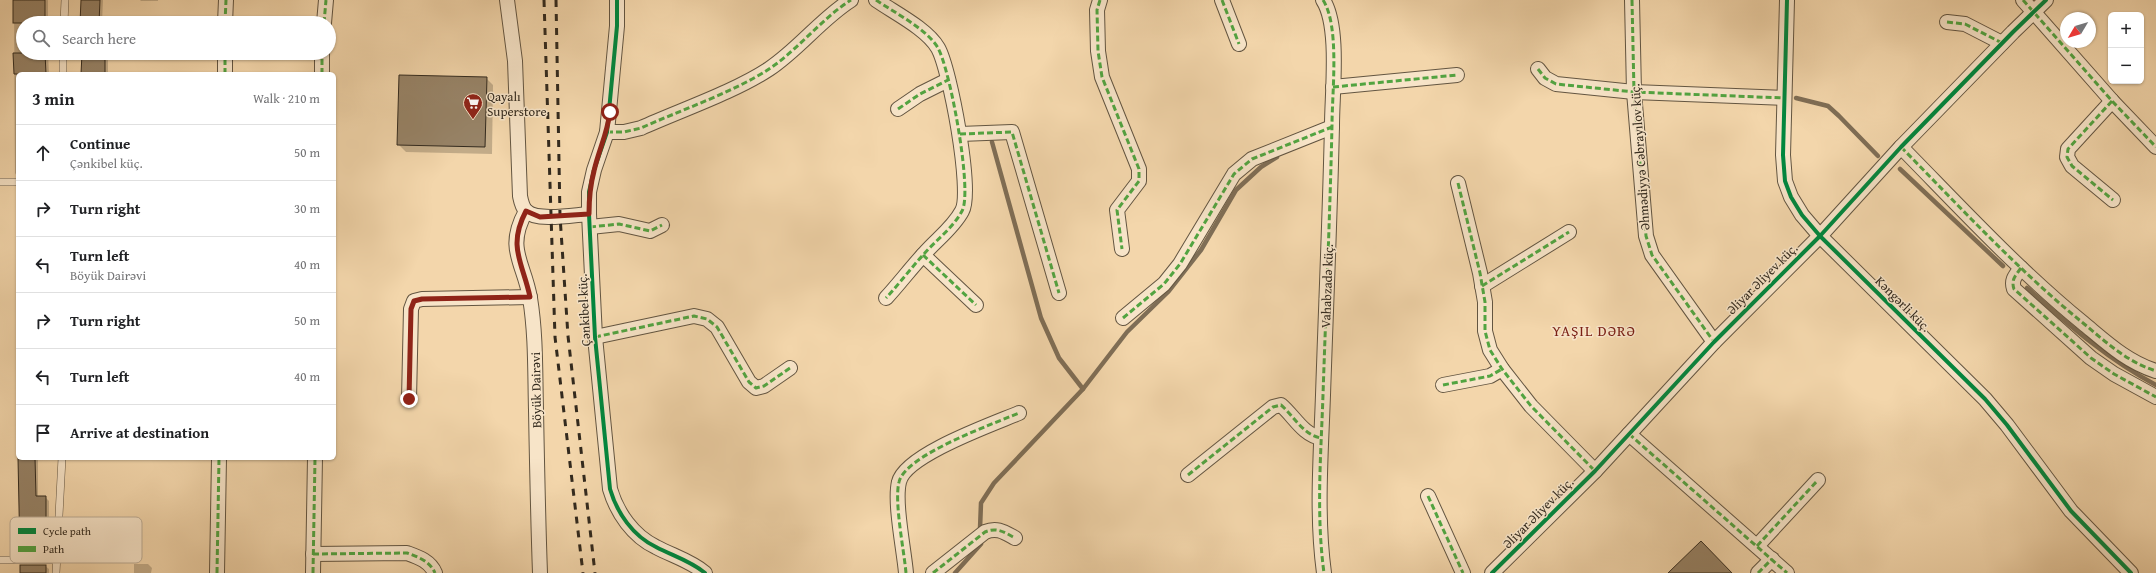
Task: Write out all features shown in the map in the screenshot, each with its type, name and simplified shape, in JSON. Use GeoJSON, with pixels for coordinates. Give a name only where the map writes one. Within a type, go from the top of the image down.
{"type":"FeatureCollection","features":[{"type":"Feature","properties":{"kind":"street"},"geometry":{"type":"LineString","coordinates":[[225,16],[226,0]]}},
{"type":"Feature","properties":{"kind":"street"},"geometry":{"type":"LineString","coordinates":[[325,16],[326,0]]}},
{"type":"Feature","properties":{"kind":"street"},"geometry":{"type":"LineString","coordinates":[[507,0],[516,77],[520,196],[526,211],[540,217],[589,220],[619,224],[650,231],[662,225]]}},
{"type":"Feature","properties":{"kind":"street","name":"Çənkibel küç."},"geometry":{"type":"LineString","coordinates":[[617,0],[617,26],[607,132],[594,170],[589,192],[595,337],[610,489],[614,501],[624,519],[638,535],[655,547],[706,573]]}},
{"type":"Feature","properties":{"kind":"street"},"geometry":{"type":"LineString","coordinates":[[607,132],[624,132],[641,128],[756,76],[790,53],[841,6],[851,0]]}},
{"type":"Feature","properties":{"kind":"street"},"geometry":{"type":"LineString","coordinates":[[876,0],[927,34],[938,48],[948,80],[960,134],[966,198],[963,211],[953,224],[923,255],[886,298]]}},
{"type":"Feature","properties":{"kind":"street"},"geometry":{"type":"LineString","coordinates":[[1100,0],[1097,10],[1098,51],[1102,77],[1139,169],[1139,181],[1117,210],[1122,249]]}},
{"type":"Feature","properties":{"kind":"street"},"geometry":{"type":"LineString","coordinates":[[1222,0],[1239,44]]}},
{"type":"Feature","properties":{"kind":"street","name":"Vahabzadə küç."},"geometry":{"type":"LineString","coordinates":[[1323,0],[1330,16],[1333,61],[1321,438],[1320,534],[1324,573]]}},
{"type":"Feature","properties":{"kind":"street","name":"Əhmədiyyə Cəbrayılov küç."},"geometry":{"type":"LineString","coordinates":[[1632,0],[1634,92],[1641,189],[1648,242],[1652,255],[1714,342]]}},
{"type":"Feature","properties":{"kind":"street","name":"Kəngərli küç."},"geometry":{"type":"LineString","coordinates":[[1787,0],[1783,155],[1785,181],[1791,197],[1802,216],[1820,236],[1985,399],[2007,425],[2071,511],[2131,573]]}},
{"type":"Feature","properties":{"kind":"street"},"geometry":{"type":"LineString","coordinates":[[2023,0],[2112,102],[2156,147]]}},
{"type":"Feature","properties":{"kind":"street","name":"Əliyar Əliyev küç."},"geometry":{"type":"LineString","coordinates":[[1492,573],[1594,471],[1714,342],[1820,236],[1901,148],[2002,43],[2046,0]]}},
{"type":"Feature","properties":{"kind":"street"},"geometry":{"type":"LineString","coordinates":[[1947,22],[1965,24],[2002,43]]}},
{"type":"Feature","properties":{"kind":"street"},"geometry":{"type":"LineString","coordinates":[[225,60],[225,72]]}},
{"type":"Feature","properties":{"kind":"street"},"geometry":{"type":"LineString","coordinates":[[322,60],[322,72]]}},
{"type":"Feature","properties":{"kind":"street"},"geometry":{"type":"LineString","coordinates":[[1538,69],[1545,78],[1556,84],[1634,92],[1784,98]]}},
{"type":"Feature","properties":{"kind":"street"},"geometry":{"type":"LineString","coordinates":[[1332,87],[1457,75]]}},
{"type":"Feature","properties":{"kind":"street"},"geometry":{"type":"LineString","coordinates":[[898,109],[920,94],[948,80]]}},
{"type":"Feature","properties":{"kind":"street"},"geometry":{"type":"LineString","coordinates":[[2112,102],[2068,149],[2067,158],[2072,166],[2113,200]]}},
{"type":"Feature","properties":{"kind":"street"},"geometry":{"type":"LineString","coordinates":[[1123,318],[1164,284],[1180,264],[1234,174],[1252,159],[1332,126]]}},
{"type":"Feature","properties":{"kind":"street"},"geometry":{"type":"LineString","coordinates":[[960,134],[1012,132],[1058,293]]}},
{"type":"Feature","properties":{"kind":"street"},"geometry":{"type":"LineString","coordinates":[[1901,148],[2021,268],[2070,313],[2117,352],[2143,367],[2156,371]]}},
{"type":"Feature","properties":{"kind":"street"},"geometry":{"type":"LineString","coordinates":[[1458,183],[1482,286],[1485,302],[1485,331],[1490,350],[1502,369],[1531,406],[1594,471]]}},
{"type":"Feature","properties":{"kind":"street","name":"Böyük Dairəvi"},"geometry":{"type":"LineString","coordinates":[[526,211],[519,224],[516,248],[530,297],[534,327],[540,573]]}},
{"type":"Feature","properties":{"kind":"street"},"geometry":{"type":"LineString","coordinates":[[1482,286],[1569,232]]}},
{"type":"Feature","properties":{"kind":"street"},"geometry":{"type":"LineString","coordinates":[[923,255],[976,305]]}},
{"type":"Feature","properties":{"kind":"street"},"geometry":{"type":"LineString","coordinates":[[2021,268],[2013,278],[2012,284],[2014,290],[2091,358],[2114,374],[2156,397]]}},
{"type":"Feature","properties":{"kind":"street"},"geometry":{"type":"LineString","coordinates":[[409,399],[411,309],[414,301],[422,299],[530,297]]}},
{"type":"Feature","properties":{"kind":"street"},"geometry":{"type":"LineString","coordinates":[[595,337],[694,316],[707,319],[717,327],[749,382],[756,388],[764,386],[790,368]]}},
{"type":"Feature","properties":{"kind":"street"},"geometry":{"type":"LineString","coordinates":[[1443,385],[1490,376],[1502,369]]}},
{"type":"Feature","properties":{"kind":"street"},"geometry":{"type":"LineString","coordinates":[[1188,475],[1273,407],[1281,405],[1305,431],[1314,437],[1321,438]]}},
{"type":"Feature","properties":{"kind":"street"},"geometry":{"type":"LineString","coordinates":[[906,573],[898,496],[899,480],[905,471],[914,462],[937,448],[1019,413]]}},
{"type":"Feature","properties":{"kind":"street"},"geometry":{"type":"LineString","coordinates":[[1629,434],[1711,508],[1758,546],[1787,573]]}},
{"type":"Feature","properties":{"kind":"street"},"geometry":{"type":"LineString","coordinates":[[217,573],[219,460]]}},
{"type":"Feature","properties":{"kind":"street"},"geometry":{"type":"LineString","coordinates":[[313,573],[315,460]]}},
{"type":"Feature","properties":{"kind":"street"},"geometry":{"type":"LineString","coordinates":[[1758,546],[1818,480]]}},
{"type":"Feature","properties":{"kind":"street"},"geometry":{"type":"LineString","coordinates":[[1428,496],[1463,573]]}},
{"type":"Feature","properties":{"kind":"street"},"geometry":{"type":"LineString","coordinates":[[933,573],[985,532],[993,528],[1016,538]]}},
{"type":"Feature","properties":{"kind":"street"},"geometry":{"type":"LineString","coordinates":[[313,554],[407,553],[421,558],[433,567],[435,573]]}},
{"type":"Feature","properties":{"kind":"street"},"geometry":{"type":"LineString","coordinates":[[1758,573],[1772,559]]}},
{"type":"Feature","properties":{"kind":"lane"},"geometry":{"type":"LineString","coordinates":[[64,16],[65,0]]}},
{"type":"Feature","properties":{"kind":"lane"},"geometry":{"type":"LineString","coordinates":[[62,72],[63,60]]}},
{"type":"Feature","properties":{"kind":"lane"},"geometry":{"type":"LineString","coordinates":[[0,182],[16,182]]}},
{"type":"Feature","properties":{"kind":"lane"},"geometry":{"type":"LineString","coordinates":[[59,517],[62,460]]}},
{"type":"Feature","properties":{"kind":"building"},"geometry":{"type":"Polygon","coordinates":[[[13,0],[45,0],[45,16],[16,16],[16,23],[13,23],[13,0]]]}},
{"type":"Feature","properties":{"kind":"building"},"geometry":{"type":"Polygon","coordinates":[[[81,0],[100,0],[99,16],[80,16],[81,0]]]}},
{"type":"Feature","properties":{"kind":"building"},"geometry":{"type":"Polygon","coordinates":[[[13,53],[16,53],[16,60],[45,60],[46,72],[16,72],[16,74],[14,74],[13,53]]]}},
{"type":"Feature","properties":{"kind":"building"},"geometry":{"type":"Polygon","coordinates":[[[82,60],[105,60],[105,72],[81,72],[82,60]]]}},
{"type":"Feature","properties":{"kind":"building"},"geometry":{"type":"Polygon","coordinates":[[[399,75],[487,77],[485,147],[397,145],[399,75]]]}},
{"type":"Feature","properties":{"kind":"building"},"geometry":{"type":"Polygon","coordinates":[[[18,460],[35,460],[36,496],[46,496],[46,517],[19,517],[18,460]]]}},
{"type":"Feature","properties":{"kind":"building"},"geometry":{"type":"Polygon","coordinates":[[[1701,541],[1732,573],[1668,573],[1701,541]]]}},
{"type":"Feature","properties":{"kind":"building"},"geometry":{"type":"Polygon","coordinates":[[[20,565],[46,565],[46,573],[20,573],[20,565]]]}},
{"type":"Feature","properties":{"kind":"waterway"},"geometry":{"type":"LineString","coordinates":[[1796,98],[1828,106],[1878,156]]}},
{"type":"Feature","properties":{"kind":"waterway"},"geometry":{"type":"LineString","coordinates":[[992,142],[1041,318],[1059,358],[1083,389]]}},
{"type":"Feature","properties":{"kind":"waterway"},"geometry":{"type":"LineString","coordinates":[[980,529],[981,503],[994,483],[1083,389],[1127,332],[1168,292],[1201,250],[1236,190],[1261,167],[1277,157]]}},
{"type":"Feature","properties":{"kind":"waterway"},"geometry":{"type":"LineString","coordinates":[[1900,169],[2003,266]]}},
{"type":"Feature","properties":{"kind":"waterway"},"geometry":{"type":"LineString","coordinates":[[2027,288],[2088,340],[2121,364],[2156,385]]}},
{"type":"Feature","properties":{"kind":"waterway"},"geometry":{"type":"LineString","coordinates":[[955,573],[981,544]]}},
{"type":"Feature","properties":{"kind":"railway"},"geometry":{"type":"LineString","coordinates":[[544,0],[555,337],[583,573]]}},
{"type":"Feature","properties":{"kind":"railway"},"geometry":{"type":"LineString","coordinates":[[556,0],[560,216],[568,336],[595,573]]}},
{"type":"Feature","properties":{"kind":"marked path"},"geometry":{"type":"LineString","coordinates":[[225,16],[226,0]]}},
{"type":"Feature","properties":{"kind":"marked path"},"geometry":{"type":"LineString","coordinates":[[325,16],[326,0]]}},
{"type":"Feature","properties":{"kind":"marked path"},"geometry":{"type":"LineString","coordinates":[[607,132],[624,132],[641,128],[724,93],[755,77],[780,61],[830,16],[851,0]]}},
{"type":"Feature","properties":{"kind":"marked path"},"geometry":{"type":"LineString","coordinates":[[876,0],[919,28],[938,48],[943,60],[954,104],[959,130],[965,180],[965,199],[962,211],[958,217],[919,259],[886,298]]}},
{"type":"Feature","properties":{"kind":"marked path"},"geometry":{"type":"LineString","coordinates":[[1100,0],[1097,10],[1098,51],[1102,77],[1139,169],[1139,181],[1117,210],[1122,249]]}},
{"type":"Feature","properties":{"kind":"marked path"},"geometry":{"type":"LineString","coordinates":[[1222,0],[1239,44]]}},
{"type":"Feature","properties":{"kind":"marked path"},"geometry":{"type":"LineString","coordinates":[[1323,0],[1332,26],[1334,60],[1320,484],[1320,529],[1324,573]]}},
{"type":"Feature","properties":{"kind":"marked path"},"geometry":{"type":"LineString","coordinates":[[1632,0],[1634,92],[1646,236],[1652,255],[1714,342]]}},
{"type":"Feature","properties":{"kind":"marked path"},"geometry":{"type":"LineString","coordinates":[[2023,0],[2112,101],[2156,147]]}},
{"type":"Feature","properties":{"kind":"marked path"},"geometry":{"type":"LineString","coordinates":[[1947,22],[1965,24],[2002,43]]}},
{"type":"Feature","properties":{"kind":"marked path"},"geometry":{"type":"LineString","coordinates":[[225,60],[225,72]]}},
{"type":"Feature","properties":{"kind":"marked path"},"geometry":{"type":"LineString","coordinates":[[322,60],[322,72]]}},
{"type":"Feature","properties":{"kind":"marked path"},"geometry":{"type":"LineString","coordinates":[[1538,69],[1545,78],[1556,84],[1634,92],[1784,98]]}},
{"type":"Feature","properties":{"kind":"marked path"},"geometry":{"type":"LineString","coordinates":[[1333,87],[1457,75]]}},
{"type":"Feature","properties":{"kind":"marked path"},"geometry":{"type":"LineString","coordinates":[[898,109],[920,94],[948,80]]}},
{"type":"Feature","properties":{"kind":"marked path"},"geometry":{"type":"LineString","coordinates":[[2112,101],[2068,149],[2067,157],[2072,166],[2113,200]]}},
{"type":"Feature","properties":{"kind":"marked path"},"geometry":{"type":"LineString","coordinates":[[1123,318],[1164,284],[1180,264],[1234,174],[1252,159],[1332,127]]}},
{"type":"Feature","properties":{"kind":"marked path"},"geometry":{"type":"LineString","coordinates":[[960,134],[1012,132],[1059,293]]}},
{"type":"Feature","properties":{"kind":"marked path"},"geometry":{"type":"LineString","coordinates":[[1901,147],[2035,282],[2117,351],[2145,367],[2156,371]]}},
{"type":"Feature","properties":{"kind":"marked path"},"geometry":{"type":"LineString","coordinates":[[1458,183],[1480,273],[1485,302],[1485,331],[1490,350],[1502,369],[1531,406],[1595,471]]}},
{"type":"Feature","properties":{"kind":"marked path"},"geometry":{"type":"LineString","coordinates":[[590,227],[619,224],[650,231],[662,225]]}},
{"type":"Feature","properties":{"kind":"marked path"},"geometry":{"type":"LineString","coordinates":[[1482,286],[1569,232]]}},
{"type":"Feature","properties":{"kind":"marked path"},"geometry":{"type":"LineString","coordinates":[[923,255],[976,305]]}},
{"type":"Feature","properties":{"kind":"marked path"},"geometry":{"type":"LineString","coordinates":[[2021,268],[2013,281],[2014,289],[2091,358],[2114,374],[2156,397]]}},
{"type":"Feature","properties":{"kind":"marked path"},"geometry":{"type":"LineString","coordinates":[[409,399],[411,309],[414,301],[422,299],[530,297]]}},
{"type":"Feature","properties":{"kind":"marked path"},"geometry":{"type":"LineString","coordinates":[[595,337],[694,316],[707,319],[717,327],[749,382],[756,388],[764,386],[790,368]]}},
{"type":"Feature","properties":{"kind":"marked path"},"geometry":{"type":"LineString","coordinates":[[1443,385],[1490,376],[1502,369]]}},
{"type":"Feature","properties":{"kind":"marked path"},"geometry":{"type":"LineString","coordinates":[[1188,475],[1273,407],[1281,405],[1304,429],[1321,438]]}},
{"type":"Feature","properties":{"kind":"marked path"},"geometry":{"type":"LineString","coordinates":[[906,573],[898,501],[899,482],[905,472],[917,461],[933,451],[1019,413]]}},
{"type":"Feature","properties":{"kind":"marked path"},"geometry":{"type":"LineString","coordinates":[[1629,434],[1787,573]]}},
{"type":"Feature","properties":{"kind":"marked path"},"geometry":{"type":"LineString","coordinates":[[217,573],[219,460]]}},
{"type":"Feature","properties":{"kind":"marked path"},"geometry":{"type":"LineString","coordinates":[[313,573],[315,460]]}},
{"type":"Feature","properties":{"kind":"marked path"},"geometry":{"type":"LineString","coordinates":[[1757,546],[1818,480]]}},
{"type":"Feature","properties":{"kind":"marked path"},"geometry":{"type":"LineString","coordinates":[[1428,496],[1463,573]]}},
{"type":"Feature","properties":{"kind":"marked path"},"geometry":{"type":"LineString","coordinates":[[933,573],[985,532],[997,530],[1015,538]]}},
{"type":"Feature","properties":{"kind":"marked path"},"geometry":{"type":"LineString","coordinates":[[313,554],[407,553],[427,562],[435,573]]}},
{"type":"Feature","properties":{"kind":"marked path"},"geometry":{"type":"LineString","coordinates":[[1758,573],[1772,559]]}},
{"type":"Feature","properties":{"kind":"cycle path"},"geometry":{"type":"LineString","coordinates":[[617,0],[617,26],[607,132],[594,170],[589,192],[595,337],[610,489],[617,507],[627,523],[640,537],[656,547],[694,565],[705,573]]}},
{"type":"Feature","properties":{"kind":"cycle path"},"geometry":{"type":"LineString","coordinates":[[1787,0],[1783,155],[1785,181],[1791,197],[1802,215],[1820,236],[1985,399],[2007,425],[2071,511],[2131,573]]}},
{"type":"Feature","properties":{"kind":"cycle path"},"geometry":{"type":"LineString","coordinates":[[1492,573],[1595,471],[1714,342],[1820,236],[1901,147],[2046,0]]}},
{"type":"Feature","properties":{"kind":"place","name":"Qayalı Superstore"},"geometry":{"type":"Point","coordinates":[473,120]}},
{"type":"Feature","properties":{"kind":"district","name":"YAŞIL DƏRƏ"},"geometry":{"type":"Point","coordinates":[1594,330]}},
{"type":"Feature","properties":{"kind":"route"},"geometry":{"type":"LineString","coordinates":[[409,399],[411,309],[414,301],[422,299],[508,299],[530,297],[528,285],[520,268],[516,248],[519,224],[526,211],[540,217],[589,214],[589,192],[594,170],[607,132],[610,112]]}}]}
